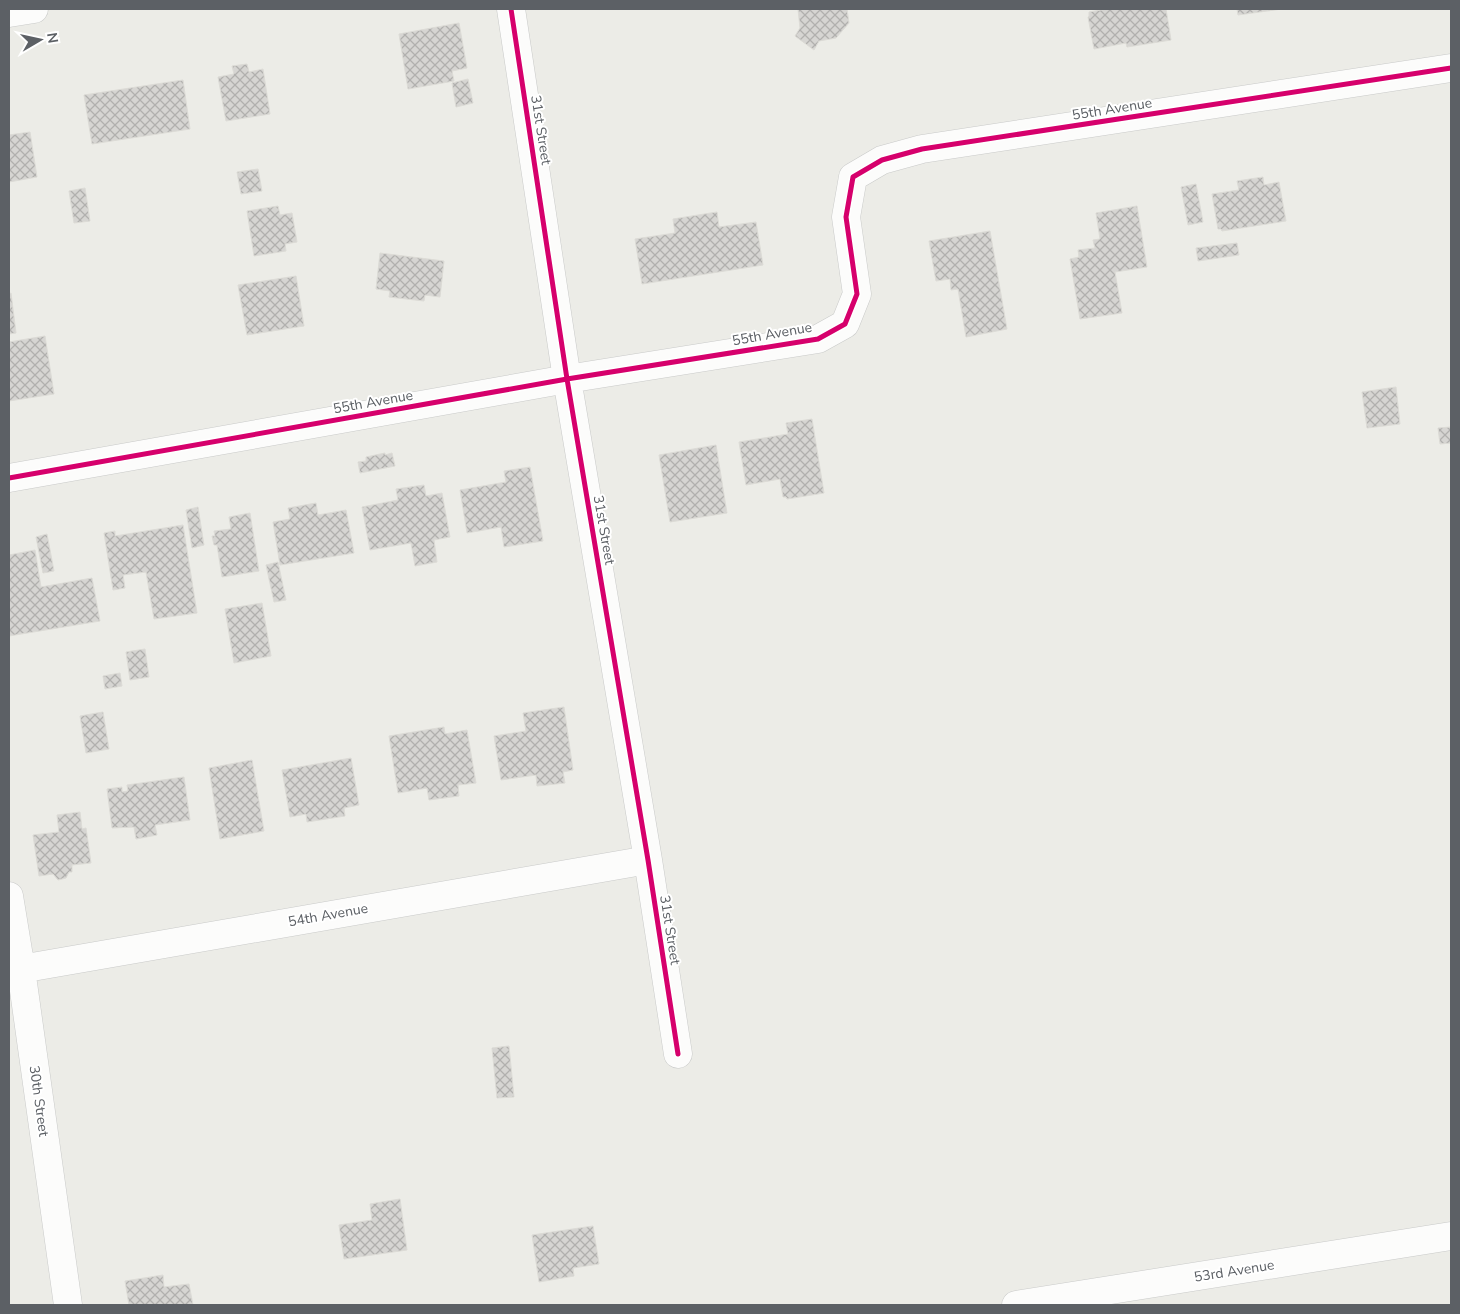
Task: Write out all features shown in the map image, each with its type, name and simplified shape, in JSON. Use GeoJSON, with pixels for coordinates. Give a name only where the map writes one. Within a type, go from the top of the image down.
{"type":"FeatureCollection","features":[{"type":"Feature","properties":{"kind":"street"},"geometry":{"type":"LineString","coordinates":[[9,13],[34,9]]}},
{"type":"Feature","properties":{"kind":"street","name":"31st Street"},"geometry":{"type":"LineString","coordinates":[[511,9],[567,379],[648,860],[678,1054]]}},
{"type":"Feature","properties":{"kind":"street","name":"55th Avenue"},"geometry":{"type":"LineString","coordinates":[[9,478],[567,379],[818,339],[845,324],[857,294],[846,217],[853,177],[882,160],[922,149],[1451,68]]}},
{"type":"Feature","properties":{"kind":"street","name":"54th Avenue"},"geometry":{"type":"LineString","coordinates":[[15,970],[648,860]]}},
{"type":"Feature","properties":{"kind":"street","name":"30th Street"},"geometry":{"type":"LineString","coordinates":[[9,896],[15,970],[68,1305]]}},
{"type":"Feature","properties":{"kind":"street","name":"53rd Avenue"},"geometry":{"type":"LineString","coordinates":[[1016,1305],[1451,1236]]}},
{"type":"Feature","properties":{"kind":"building"},"geometry":{"type":"Polygon","coordinates":[[[798,9],[847,9],[849,23],[836,38],[819,41],[814,50],[795,36],[800,28],[798,9]]]}},
{"type":"Feature","properties":{"kind":"building"},"geometry":{"type":"Polygon","coordinates":[[[1107,9],[1166,9],[1171,40],[1127,47],[1126,43],[1094,49],[1088,17],[1089,12],[1107,9]]]}},
{"type":"Feature","properties":{"kind":"building"},"geometry":{"type":"Polygon","coordinates":[[[1237,9],[1282,9],[1238,15],[1237,9]]]}},
{"type":"Feature","properties":{"kind":"building"},"geometry":{"type":"Polygon","coordinates":[[[459,23],[467,68],[452,71],[454,81],[408,89],[399,34],[459,23]]]}},
{"type":"Feature","properties":{"kind":"building"},"geometry":{"type":"Polygon","coordinates":[[[247,64],[249,72],[263,69],[270,114],[226,121],[218,77],[234,74],[232,66],[247,64]]]}},
{"type":"Feature","properties":{"kind":"building"},"geometry":{"type":"Polygon","coordinates":[[[468,79],[473,103],[456,107],[452,83],[468,79]]]}},
{"type":"Feature","properties":{"kind":"building"},"geometry":{"type":"Polygon","coordinates":[[[183,80],[190,129],[92,144],[84,95],[183,80]]]}},
{"type":"Feature","properties":{"kind":"building"},"geometry":{"type":"Polygon","coordinates":[[[30,132],[37,177],[9,182],[9,135],[30,132]]]}},
{"type":"Feature","properties":{"kind":"building"},"geometry":{"type":"Polygon","coordinates":[[[258,169],[262,191],[241,194],[237,172],[258,169]]]}},
{"type":"Feature","properties":{"kind":"building"},"geometry":{"type":"Polygon","coordinates":[[[1263,177],[1264,185],[1279,182],[1286,221],[1222,231],[1218,229],[1212,194],[1239,190],[1237,181],[1263,177]]]}},
{"type":"Feature","properties":{"kind":"building"},"geometry":{"type":"Polygon","coordinates":[[[1196,184],[1203,222],[1188,225],[1181,187],[1196,184]]]}},
{"type":"Feature","properties":{"kind":"building"},"geometry":{"type":"Polygon","coordinates":[[[85,188],[90,221],[74,223],[69,191],[85,188]]]}},
{"type":"Feature","properties":{"kind":"building"},"geometry":{"type":"Polygon","coordinates":[[[278,206],[280,215],[292,213],[297,242],[285,244],[286,251],[254,256],[247,211],[278,206]]]}},
{"type":"Feature","properties":{"kind":"building"},"geometry":{"type":"Polygon","coordinates":[[[1137,206],[1147,267],[1115,272],[1122,313],[1080,319],[1070,259],[1079,257],[1078,250],[1095,248],[1093,240],[1100,239],[1096,213],[1137,206]]]}},
{"type":"Feature","properties":{"kind":"building"},"geometry":{"type":"Polygon","coordinates":[[[717,212],[719,227],[756,222],[763,265],[642,284],[635,239],[675,233],[673,219],[717,212]]]}},
{"type":"Feature","properties":{"kind":"building"},"geometry":{"type":"Polygon","coordinates":[[[990,231],[1007,329],[966,337],[958,289],[951,290],[950,279],[936,281],[929,241],[990,231]]]}},
{"type":"Feature","properties":{"kind":"building"},"geometry":{"type":"Polygon","coordinates":[[[1237,243],[1239,255],[1198,261],[1196,248],[1237,243]]]}},
{"type":"Feature","properties":{"kind":"building"},"geometry":{"type":"Polygon","coordinates":[[[380,253],[444,261],[440,297],[425,295],[424,301],[389,297],[390,291],[376,289],[380,253]]]}},
{"type":"Feature","properties":{"kind":"building"},"geometry":{"type":"Polygon","coordinates":[[[296,276],[304,326],[247,335],[238,285],[296,276]]]}},
{"type":"Feature","properties":{"kind":"building"},"geometry":{"type":"Polygon","coordinates":[[[11,293],[16,333],[9,334],[9,294],[11,293]]]}},
{"type":"Feature","properties":{"kind":"building"},"geometry":{"type":"Polygon","coordinates":[[[45,336],[54,394],[9,401],[9,342],[45,336]]]}},
{"type":"Feature","properties":{"kind":"building"},"geometry":{"type":"Polygon","coordinates":[[[1396,387],[1400,424],[1367,428],[1362,392],[1396,387]]]}},
{"type":"Feature","properties":{"kind":"building"},"geometry":{"type":"Polygon","coordinates":[[[812,419],[824,493],[787,499],[783,497],[780,479],[746,485],[739,442],[788,434],[786,423],[812,419]]]}},
{"type":"Feature","properties":{"kind":"building"},"geometry":{"type":"Polygon","coordinates":[[[1451,427],[1451,443],[1440,444],[1438,428],[1451,427]]]}},
{"type":"Feature","properties":{"kind":"building"},"geometry":{"type":"Polygon","coordinates":[[[716,445],[727,513],[670,522],[659,455],[716,445]]]}},
{"type":"Feature","properties":{"kind":"building"},"geometry":{"type":"Polygon","coordinates":[[[385,453],[385,455],[392,453],[395,466],[360,473],[358,462],[366,461],[366,457],[385,453]]]}},
{"type":"Feature","properties":{"kind":"building"},"geometry":{"type":"Polygon","coordinates":[[[530,467],[543,541],[504,547],[501,527],[467,533],[460,490],[506,482],[504,471],[530,467]]]}},
{"type":"Feature","properties":{"kind":"building"},"geometry":{"type":"Polygon","coordinates":[[[424,485],[426,496],[442,493],[450,537],[434,540],[437,562],[415,566],[411,543],[370,550],[362,507],[398,500],[396,489],[424,485]]]}},
{"type":"Feature","properties":{"kind":"building"},"geometry":{"type":"Polygon","coordinates":[[[316,503],[318,515],[346,510],[354,553],[280,565],[273,522],[290,519],[288,508],[316,503]]]}},
{"type":"Feature","properties":{"kind":"building"},"geometry":{"type":"Polygon","coordinates":[[[198,507],[204,545],[192,548],[186,510],[198,507]]]}},
{"type":"Feature","properties":{"kind":"building"},"geometry":{"type":"Polygon","coordinates":[[[250,513],[259,571],[222,577],[217,545],[214,545],[212,536],[215,536],[214,531],[231,529],[229,517],[250,513]]]}},
{"type":"Feature","properties":{"kind":"building"},"geometry":{"type":"Polygon","coordinates":[[[183,525],[197,613],[154,619],[146,572],[123,575],[125,588],[113,590],[104,533],[115,531],[115,536],[183,525]]]}},
{"type":"Feature","properties":{"kind":"building"},"geometry":{"type":"Polygon","coordinates":[[[47,534],[54,571],[43,573],[36,537],[47,534]]]}},
{"type":"Feature","properties":{"kind":"building"},"geometry":{"type":"Polygon","coordinates":[[[35,550],[41,587],[92,578],[100,621],[9,636],[9,555],[35,550]]]}},
{"type":"Feature","properties":{"kind":"building"},"geometry":{"type":"Polygon","coordinates":[[[278,562],[286,600],[274,602],[266,565],[278,562]]]}},
{"type":"Feature","properties":{"kind":"building"},"geometry":{"type":"Polygon","coordinates":[[[262,603],[271,656],[234,663],[225,609],[262,603]]]}},
{"type":"Feature","properties":{"kind":"building"},"geometry":{"type":"Polygon","coordinates":[[[145,649],[149,677],[130,680],[126,652],[145,649]]]}},
{"type":"Feature","properties":{"kind":"building"},"geometry":{"type":"Polygon","coordinates":[[[120,673],[122,686],[105,689],[103,676],[120,673]]]}},
{"type":"Feature","properties":{"kind":"building"},"geometry":{"type":"Polygon","coordinates":[[[564,707],[573,770],[563,772],[565,783],[537,786],[536,775],[501,780],[494,736],[526,731],[523,713],[564,707]]]}},
{"type":"Feature","properties":{"kind":"building"},"geometry":{"type":"Polygon","coordinates":[[[103,712],[109,749],[86,753],[80,716],[103,712]]]}},
{"type":"Feature","properties":{"kind":"building"},"geometry":{"type":"Polygon","coordinates":[[[444,727],[445,734],[467,730],[476,783],[458,785],[459,796],[429,800],[427,788],[398,793],[389,736],[444,727]]]}},
{"type":"Feature","properties":{"kind":"building"},"geometry":{"type":"Polygon","coordinates":[[[351,758],[359,805],[344,808],[345,816],[307,822],[306,814],[290,817],[282,770],[351,758]]]}},
{"type":"Feature","properties":{"kind":"building"},"geometry":{"type":"Polygon","coordinates":[[[252,760],[264,831],[220,839],[209,768],[252,760]]]}},
{"type":"Feature","properties":{"kind":"building"},"geometry":{"type":"Polygon","coordinates":[[[184,777],[190,820],[155,825],[157,835],[136,839],[134,827],[112,828],[107,789],[122,787],[122,792],[128,791],[127,785],[184,777]]]}},
{"type":"Feature","properties":{"kind":"building"},"geometry":{"type":"Polygon","coordinates":[[[80,812],[82,829],[86,828],[91,863],[72,865],[72,872],[69,872],[66,878],[58,880],[53,874],[39,876],[33,835],[59,832],[57,815],[80,812]]]}},
{"type":"Feature","properties":{"kind":"building"},"geometry":{"type":"Polygon","coordinates":[[[509,1046],[514,1097],[497,1098],[492,1048],[509,1046]]]}},
{"type":"Feature","properties":{"kind":"building"},"geometry":{"type":"Polygon","coordinates":[[[400,1199],[407,1250],[344,1259],[339,1225],[372,1220],[370,1204],[400,1199]]]}},
{"type":"Feature","properties":{"kind":"building"},"geometry":{"type":"Polygon","coordinates":[[[593,1226],[599,1264],[573,1268],[574,1276],[539,1282],[532,1235],[593,1226]]]}},
{"type":"Feature","properties":{"kind":"building"},"geometry":{"type":"Polygon","coordinates":[[[163,1275],[164,1287],[189,1284],[193,1305],[129,1305],[125,1281],[163,1275]]]}},
{"type":"Feature","properties":{"kind":"cycle path"},"geometry":{"type":"LineString","coordinates":[[511,9],[567,379],[648,860],[678,1054]]}},
{"type":"Feature","properties":{"kind":"cycle path"},"geometry":{"type":"LineString","coordinates":[[9,478],[567,379],[818,339],[845,324],[857,294],[846,217],[853,177],[882,160],[922,149],[1451,68]]}}]}
